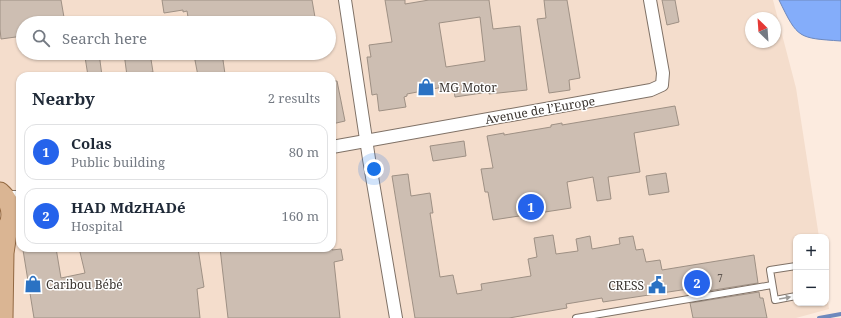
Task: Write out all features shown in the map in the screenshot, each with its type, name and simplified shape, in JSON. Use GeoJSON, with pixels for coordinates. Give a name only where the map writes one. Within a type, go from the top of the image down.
{"type":"FeatureCollection","features":[{"type":"Feature","properties":{"kind":"main road"},"geometry":{"type":"LineString","coordinates":[[3,318],[4,253],[12,211],[5,194]]}},
{"type":"Feature","properties":{"kind":"main road"},"geometry":{"type":"LineString","coordinates":[[0,312],[3,318]]}},
{"type":"Feature","properties":{"kind":"street"},"geometry":{"type":"LineString","coordinates":[[345,0],[366,141],[396,318]]}},
{"type":"Feature","properties":{"kind":"street","name":"Avenue de l’Europe"},"geometry":{"type":"LineString","coordinates":[[336,146],[651,90],[662,85],[662,73],[650,0]]}},
{"type":"Feature","properties":{"kind":"lane"},"geometry":{"type":"LineString","coordinates":[[793,266],[770,270],[775,300],[793,297]]}},
{"type":"Feature","properties":{"kind":"lane"},"geometry":{"type":"LineString","coordinates":[[576,318],[772,285]]}},
{"type":"Feature","properties":{"kind":"shaded area"},"geometry":{"type":"Polygon","coordinates":[[[0,0],[773,0],[776,12],[745,12],[745,48],[781,48],[781,31],[796,88],[819,234],[793,234],[793,306],[829,306],[829,309],[796,318],[0,318],[0,0]]]}},
{"type":"Feature","properties":{"kind":"water"},"geometry":{"type":"Polygon","coordinates":[[[779,0],[841,0],[841,41],[816,39],[801,34],[791,22],[779,0]]]}},
{"type":"Feature","properties":{"kind":"building"},"geometry":{"type":"Polygon","coordinates":[[[0,0],[61,0],[64,16],[16,16],[16,37],[1,39],[0,0]]]}},
{"type":"Feature","properties":{"kind":"building"},"geometry":{"type":"Polygon","coordinates":[[[162,0],[312,0],[315,16],[188,16],[187,11],[183,12],[183,10],[164,13],[162,0]]]}},
{"type":"Feature","properties":{"kind":"building"},"geometry":{"type":"Polygon","coordinates":[[[385,0],[405,0],[405,4],[429,0],[489,0],[493,29],[520,26],[527,90],[489,94],[489,92],[455,97],[453,85],[407,94],[407,96],[404,97],[406,107],[379,111],[377,94],[372,95],[367,57],[371,57],[369,45],[392,42],[385,0]],[[480,17],[439,23],[446,67],[485,61],[480,17]]]}},
{"type":"Feature","properties":{"kind":"building"},"geometry":{"type":"Polygon","coordinates":[[[544,0],[567,0],[580,78],[569,80],[570,90],[549,93],[537,19],[546,18],[544,0]]]}},
{"type":"Feature","properties":{"kind":"building"},"geometry":{"type":"Polygon","coordinates":[[[662,0],[675,0],[679,22],[667,25],[662,0]]]}},
{"type":"Feature","properties":{"kind":"building"},"geometry":{"type":"Polygon","coordinates":[[[85,60],[100,60],[101,72],[87,72],[85,60]]]}},
{"type":"Feature","properties":{"kind":"building"},"geometry":{"type":"Polygon","coordinates":[[[125,60],[151,60],[153,72],[126,72],[125,60]]]}},
{"type":"Feature","properties":{"kind":"building"},"geometry":{"type":"Polygon","coordinates":[[[195,60],[223,60],[225,72],[197,72],[195,60]]]}},
{"type":"Feature","properties":{"kind":"building"},"geometry":{"type":"Polygon","coordinates":[[[336,81],[337,81],[345,121],[336,123],[336,81]]]}},
{"type":"Feature","properties":{"kind":"building"},"geometry":{"type":"Polygon","coordinates":[[[675,106],[679,125],[634,133],[640,172],[608,177],[611,199],[597,201],[593,177],[567,182],[571,208],[493,220],[488,192],[485,192],[481,169],[493,168],[487,136],[504,133],[504,135],[551,127],[551,125],[562,123],[562,125],[675,106]]]}},
{"type":"Feature","properties":{"kind":"building"},"geometry":{"type":"Polygon","coordinates":[[[464,141],[466,156],[433,161],[430,146],[464,141]]]}},
{"type":"Feature","properties":{"kind":"building"},"geometry":{"type":"Polygon","coordinates":[[[666,173],[669,192],[649,195],[646,176],[666,173]]]}},
{"type":"Feature","properties":{"kind":"building"},"geometry":{"type":"Polygon","coordinates":[[[408,174],[411,196],[430,193],[433,213],[430,213],[440,277],[453,275],[457,294],[482,290],[481,284],[531,276],[528,259],[537,257],[534,238],[553,235],[556,254],[578,251],[576,239],[590,236],[592,249],[620,244],[619,238],[633,236],[636,250],[643,249],[646,262],[660,260],[662,270],[754,255],[758,283],[689,294],[688,289],[603,302],[602,298],[566,304],[567,308],[509,318],[415,318],[392,176],[408,174]]]}},
{"type":"Feature","properties":{"kind":"building"},"geometry":{"type":"Polygon","coordinates":[[[341,249],[343,260],[334,262],[340,318],[228,318],[220,252],[336,252],[336,250],[341,249]]]}},
{"type":"Feature","properties":{"kind":"building"},"geometry":{"type":"Polygon","coordinates":[[[23,252],[57,252],[61,278],[85,273],[80,252],[199,252],[204,287],[197,289],[200,318],[34,318],[23,252]]]}},
{"type":"Feature","properties":{"kind":"building"},"geometry":{"type":"Polygon","coordinates":[[[759,292],[760,298],[763,298],[767,318],[693,318],[690,303],[759,292]]]}},
{"type":"Feature","properties":{"kind":"waterway"},"geometry":{"type":"LineString","coordinates":[[819,318],[841,314]]}},
{"type":"Feature","properties":{"kind":"place","name":"MG Motor"},"geometry":{"type":"Point","coordinates":[426,87]}},
{"type":"Feature","properties":{"kind":"place","name":"Colas"},"geometry":{"type":"Point","coordinates":[531,207]}},
{"type":"Feature","properties":{"kind":"place","name":"HAD MdzHADé"},"geometry":{"type":"Point","coordinates":[697,283]}},
{"type":"Feature","properties":{"kind":"place","name":"Caribou Bébé"},"geometry":{"type":"Point","coordinates":[33,284]}},
{"type":"Feature","properties":{"kind":"place","name":"CRESS"},"geometry":{"type":"Point","coordinates":[657,285]}}]}
